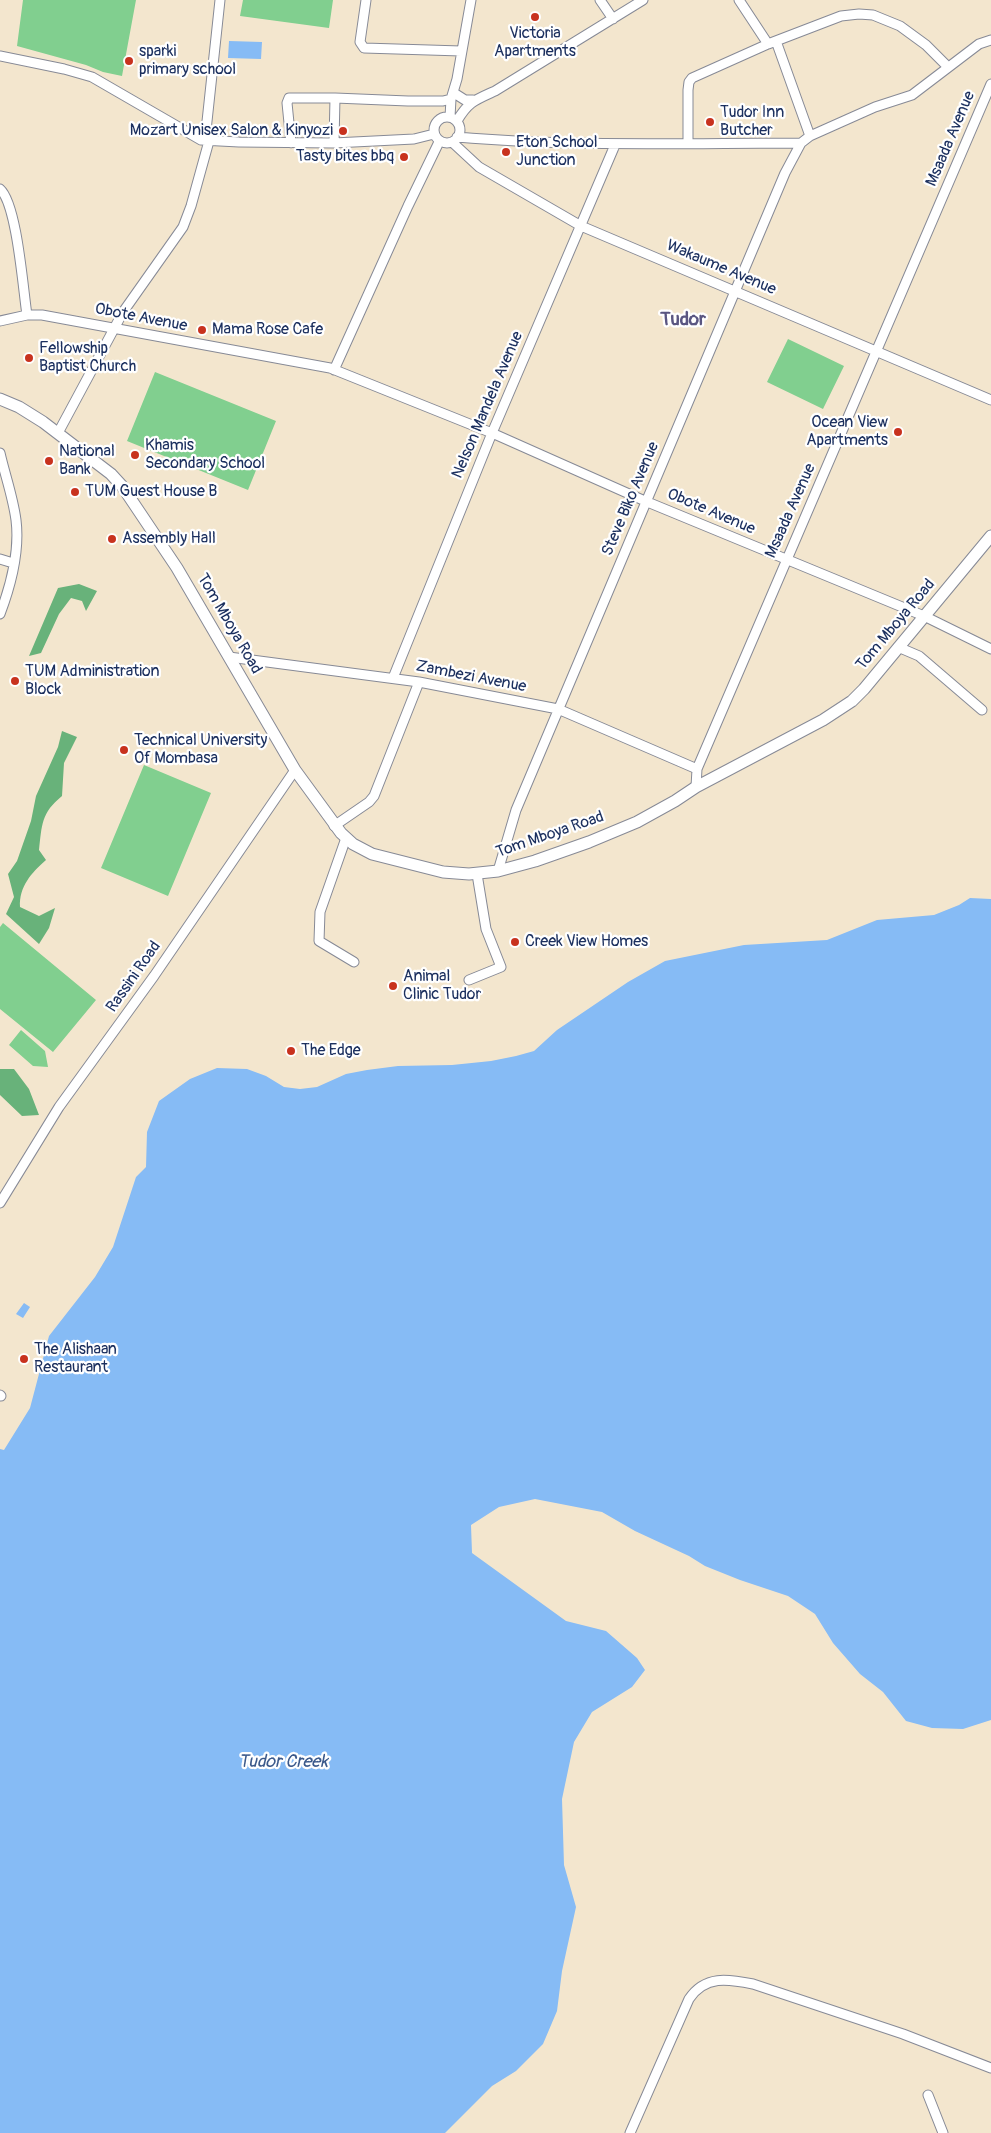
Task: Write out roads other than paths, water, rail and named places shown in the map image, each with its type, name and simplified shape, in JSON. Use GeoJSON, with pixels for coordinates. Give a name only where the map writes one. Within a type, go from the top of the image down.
{"type":"FeatureCollection","features":[{"type":"Feature","properties":{"kind":"main road","name":"Tom Mboya Road"},"geometry":{"type":"LineString","coordinates":[[0,399],[19,407],[58,433],[111,474],[122,486],[177,568],[295,770],[334,826],[346,838],[372,854],[443,872],[477,874],[498,871],[535,861],[589,842],[637,822],[696,787],[823,720],[852,700],[864,689],[991,536]]}},
{"type":"Feature","properties":{"kind":"street"},"geometry":{"type":"LineString","coordinates":[[58,433],[113,329],[183,227],[191,206],[207,140],[220,0]]}},
{"type":"Feature","properties":{"kind":"street"},"geometry":{"type":"LineString","coordinates":[[366,0],[360,42],[364,48],[461,51]]}},
{"type":"Feature","properties":{"kind":"street"},"geometry":{"type":"LineString","coordinates":[[0,56],[64,69],[92,77],[196,137],[207,140],[334,143],[437,138],[448,144],[454,140],[461,130],[454,119],[452,96],[471,0]]}},
{"type":"Feature","properties":{"kind":"street"},"geometry":{"type":"LineString","coordinates":[[600,0],[613,19]]}},
{"type":"Feature","properties":{"kind":"street"},"geometry":{"type":"LineString","coordinates":[[334,370],[437,138],[436,125],[441,119],[454,119],[473,100],[495,91],[643,0]]}},
{"type":"Feature","properties":{"kind":"street"},"geometry":{"type":"LineString","coordinates":[[739,0],[772,43],[810,136]]}},
{"type":"Feature","properties":{"kind":"street"},"geometry":{"type":"LineString","coordinates":[[688,144],[688,90],[691,80],[695,76],[841,16],[873,15],[900,26],[926,45],[947,66]]}},
{"type":"Feature","properties":{"kind":"street"},"geometry":{"type":"LineString","coordinates":[[454,140],[615,145],[801,143],[810,136],[875,107],[912,94],[947,66],[979,44],[991,40]]}},
{"type":"Feature","properties":{"kind":"street","name":"Msaada Avenue"},"geometry":{"type":"LineString","coordinates":[[696,787],[697,769],[991,84]]}},
{"type":"Feature","properties":{"kind":"street"},"geometry":{"type":"LineString","coordinates":[[291,143],[286,103],[289,98],[443,101],[452,96],[473,100]]}},
{"type":"Feature","properties":{"kind":"street"},"geometry":{"type":"LineString","coordinates":[[334,143],[335,98]]}},
{"type":"Feature","properties":{"kind":"street","name":"Wakaume Avenue"},"geometry":{"type":"LineString","coordinates":[[454,140],[479,167],[581,226],[736,290],[991,400]]}},
{"type":"Feature","properties":{"kind":"street","name":"Steve Biko Avenue"},"geometry":{"type":"LineString","coordinates":[[498,871],[516,810],[558,709],[785,173],[801,143]]}},
{"type":"Feature","properties":{"kind":"street","name":"Nelson Mandela Avenue"},"geometry":{"type":"LineString","coordinates":[[393,678],[492,433],[615,145]]}},
{"type":"Feature","properties":{"kind":"street"},"geometry":{"type":"LineString","coordinates":[[0,189],[6,196],[14,228],[27,315]]}},
{"type":"Feature","properties":{"kind":"street","name":"Obote Avenue"},"geometry":{"type":"LineString","coordinates":[[0,321],[27,315],[62,319],[330,368],[492,433],[645,501],[924,616],[991,649]]}},
{"type":"Feature","properties":{"kind":"street"},"geometry":{"type":"LineString","coordinates":[[0,453],[16,522],[12,580],[0,614]]}},
{"type":"Feature","properties":{"kind":"street"},"geometry":{"type":"LineString","coordinates":[[0,559],[13,563]]}},
{"type":"Feature","properties":{"kind":"street"},"geometry":{"type":"LineString","coordinates":[[898,647],[919,656],[982,710]]}},
{"type":"Feature","properties":{"kind":"street","name":"Zambezi Avenue"},"geometry":{"type":"LineString","coordinates":[[229,657],[419,682],[558,709],[697,769]]}},
{"type":"Feature","properties":{"kind":"street"},"geometry":{"type":"LineString","coordinates":[[334,826],[368,802],[378,790],[383,770],[419,682]]}},
{"type":"Feature","properties":{"kind":"street","name":"Rassini Road"},"geometry":{"type":"LineString","coordinates":[[0,1203],[58,1108],[154,976],[295,770]]}},
{"type":"Feature","properties":{"kind":"street"},"geometry":{"type":"LineString","coordinates":[[346,838],[320,912],[319,941],[354,962]]}},
{"type":"Feature","properties":{"kind":"street"},"geometry":{"type":"LineString","coordinates":[[470,980],[501,966],[486,929],[477,874]]}},
{"type":"Feature","properties":{"kind":"street"},"geometry":{"type":"LineString","coordinates":[[630,2133],[689,1999],[695,1989],[715,1981],[736,1981],[753,1984],[903,2034],[991,2068]]}},
{"type":"Feature","properties":{"kind":"street"},"geometry":{"type":"LineString","coordinates":[[928,2095],[944,2133]]}},
{"type":"Feature","properties":{"kind":"water"},"geometry":{"type":"Polygon","coordinates":[[[229,41],[262,42],[261,59],[228,58],[229,41]]]}},
{"type":"Feature","properties":{"kind":"water","name":"Tudor Creek"},"geometry":{"type":"Polygon","coordinates":[[[970,898],[991,899],[991,1720],[963,1729],[932,1728],[906,1721],[883,1692],[860,1674],[833,1643],[815,1614],[788,1596],[705,1566],[689,1556],[635,1531],[602,1512],[535,1499],[499,1507],[471,1525],[472,1553],[566,1621],[606,1631],[637,1658],[645,1670],[632,1687],[592,1712],[574,1742],[562,1799],[564,1865],[576,1907],[562,1971],[557,2011],[543,2044],[516,2071],[492,2086],[445,2133],[0,2133],[0,1449],[4,1450],[30,1408],[49,1336],[95,1277],[113,1247],[136,1177],[146,1167],[147,1132],[159,1101],[190,1079],[217,1068],[247,1069],[266,1076],[284,1087],[300,1089],[317,1087],[346,1074],[367,1070],[398,1066],[452,1065],[516,1056],[534,1051],[557,1030],[628,982],[665,961],[744,945],[827,940],[877,920],[934,915],[959,905],[970,898]]]}},
{"type":"Feature","properties":{"kind":"water"},"geometry":{"type":"Polygon","coordinates":[[[24,1303],[30,1307],[23,1318],[16,1314],[24,1303]]]}},
{"type":"Feature","properties":{"kind":"place","name":"Victoria Apartments"},"geometry":{"type":"Point","coordinates":[535,17]}},
{"type":"Feature","properties":{"kind":"place","name":"sparki primary school"},"geometry":{"type":"Point","coordinates":[129,61]}},
{"type":"Feature","properties":{"kind":"place","name":"Tudor Inn Butcher"},"geometry":{"type":"Point","coordinates":[710,122]}},
{"type":"Feature","properties":{"kind":"place","name":"Mozart Unisex Salon & Kinyozi"},"geometry":{"type":"Point","coordinates":[343,131]}},
{"type":"Feature","properties":{"kind":"place","name":"Eton School Junction"},"geometry":{"type":"Point","coordinates":[506,152]}},
{"type":"Feature","properties":{"kind":"place","name":"Tasty bites bbq"},"geometry":{"type":"Point","coordinates":[404,157]}},
{"type":"Feature","properties":{"kind":"place","name":"Mama Rose Cafe"},"geometry":{"type":"Point","coordinates":[202,330]}},
{"type":"Feature","properties":{"kind":"place","name":"Fellowship Baptist Church"},"geometry":{"type":"Point","coordinates":[29,358]}},
{"type":"Feature","properties":{"kind":"place","name":"Ocean View Apartments"},"geometry":{"type":"Point","coordinates":[898,432]}},
{"type":"Feature","properties":{"kind":"place","name":"Khamis Secondary School"},"geometry":{"type":"Point","coordinates":[135,455]}},
{"type":"Feature","properties":{"kind":"place","name":"National Bank"},"geometry":{"type":"Point","coordinates":[49,461]}},
{"type":"Feature","properties":{"kind":"place","name":"TUM Guest House B"},"geometry":{"type":"Point","coordinates":[75,492]}},
{"type":"Feature","properties":{"kind":"place","name":"Assembly Hall"},"geometry":{"type":"Point","coordinates":[112,539]}},
{"type":"Feature","properties":{"kind":"place","name":"TUM Administration Block"},"geometry":{"type":"Point","coordinates":[15,681]}},
{"type":"Feature","properties":{"kind":"place","name":"Technical University Of Mombasa"},"geometry":{"type":"Point","coordinates":[124,750]}},
{"type":"Feature","properties":{"kind":"place","name":"Creek View Homes"},"geometry":{"type":"Point","coordinates":[515,942]}},
{"type":"Feature","properties":{"kind":"place","name":"Animal Clinic Tudor"},"geometry":{"type":"Point","coordinates":[393,986]}},
{"type":"Feature","properties":{"kind":"place","name":"The Edge"},"geometry":{"type":"Point","coordinates":[291,1051]}},
{"type":"Feature","properties":{"kind":"place","name":"The Alishaan Restaurant"},"geometry":{"type":"Point","coordinates":[24,1359]}},
{"type":"Feature","properties":{"kind":"district","name":"Tudor"},"geometry":{"type":"Point","coordinates":[683,320]}}]}
